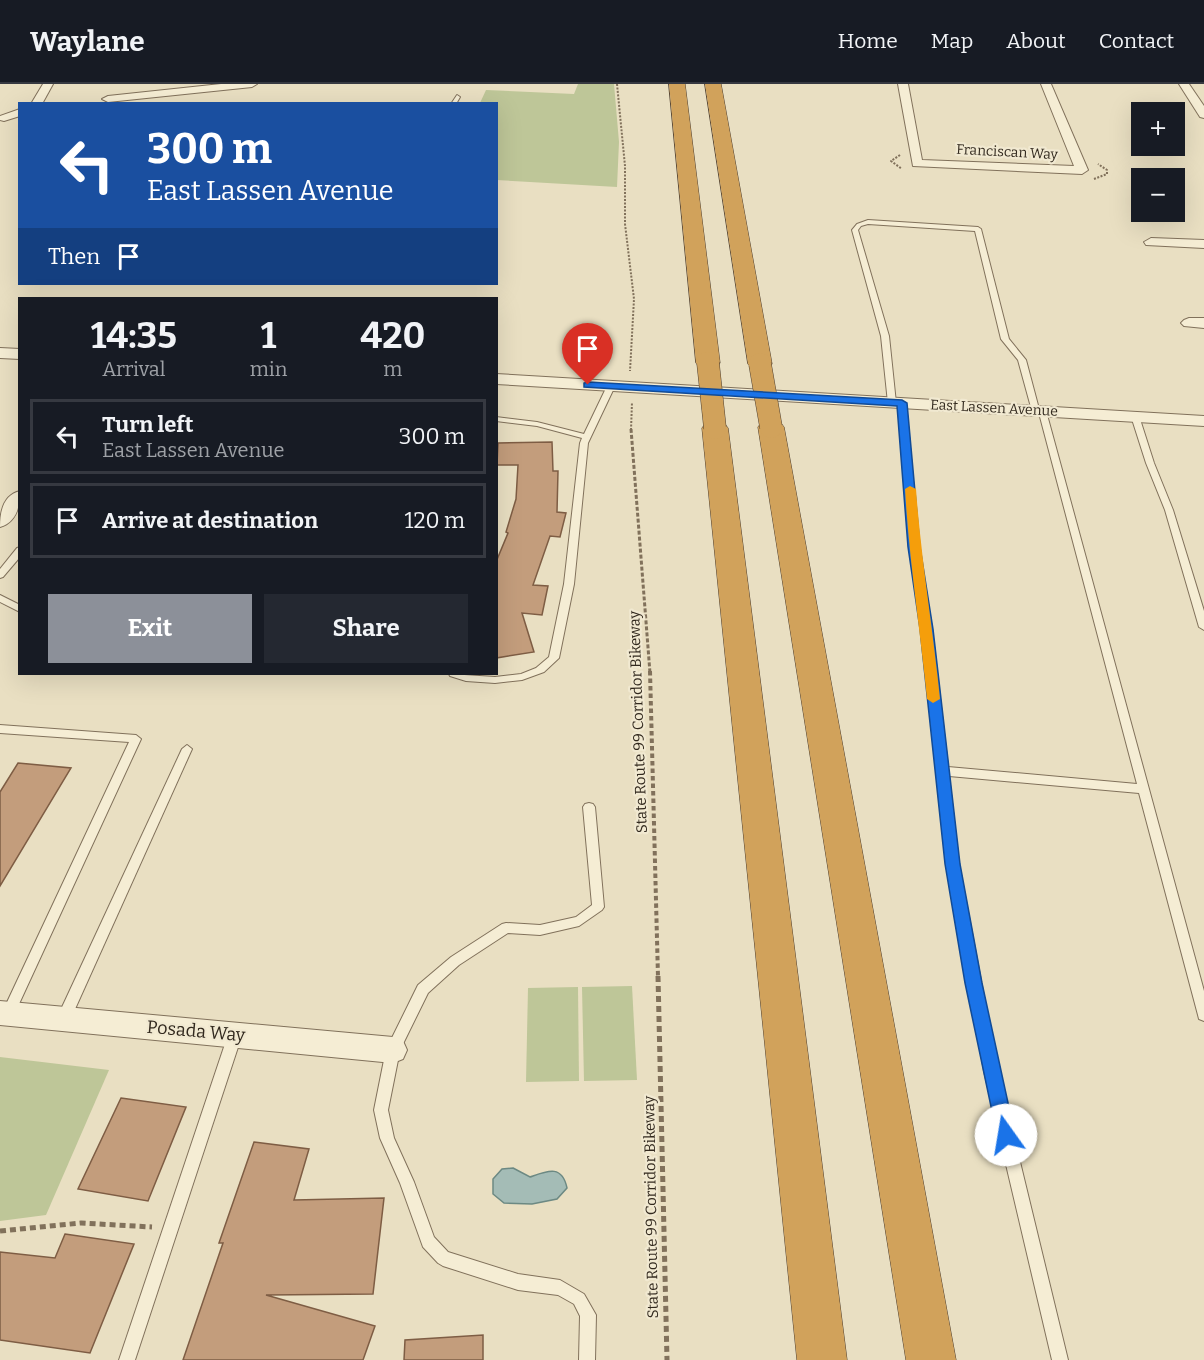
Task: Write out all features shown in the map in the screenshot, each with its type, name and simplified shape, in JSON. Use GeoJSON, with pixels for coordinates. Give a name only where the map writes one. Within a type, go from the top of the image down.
{"type":"FeatureCollection","features":[{"type":"Feature","properties":{"kind":"highway"},"geometry":{"type":"LineString","coordinates":[[666,84],[671,107],[680,113]]}},
{"type":"Feature","properties":{"kind":"highway"},"geometry":{"type":"LineString","coordinates":[[677,84],[822,1360]]}},
{"type":"Feature","properties":{"kind":"highway"},"geometry":{"type":"LineString","coordinates":[[713,84],[931,1360]]}},
{"type":"Feature","properties":{"kind":"highway"},"geometry":{"type":"LineString","coordinates":[[722,138],[727,117],[729,84]]}},
{"type":"Feature","properties":{"kind":"street"},"geometry":{"type":"LineString","coordinates":[[38,102],[48,84]]}},
{"type":"Feature","properties":{"kind":"street"},"geometry":{"type":"LineString","coordinates":[[108,99],[252,84]]}},
{"type":"Feature","properties":{"kind":"street","name":"Franciscan Way"},"geometry":{"type":"LineString","coordinates":[[903,84],[917,163],[1082,170],[1046,84]]}},
{"type":"Feature","properties":{"kind":"street"},"geometry":{"type":"LineString","coordinates":[[1184,84],[1204,115]]}},
{"type":"Feature","properties":{"kind":"street"},"geometry":{"type":"LineString","coordinates":[[184,91],[188,100],[194,102]]}},
{"type":"Feature","properties":{"kind":"street"},"geometry":{"type":"LineString","coordinates":[[4,118],[18,113]]}},
{"type":"Feature","properties":{"kind":"street"},"geometry":{"type":"LineString","coordinates":[[1150,242],[1204,244]]}},
{"type":"Feature","properties":{"kind":"street"},"geometry":{"type":"LineString","coordinates":[[0,353],[18,354]]}},
{"type":"Feature","properties":{"kind":"street","name":"East Lassen Avenue"},"geometry":{"type":"LineString","coordinates":[[498,379],[1204,420]]}},
{"type":"Feature","properties":{"kind":"street","name":"Posada Way"},"geometry":{"type":"LineString","coordinates":[[4,1013],[393,1050]]}},
{"type":"Feature","properties":{"kind":"lane"},"geometry":{"type":"LineString","coordinates":[[454,102],[457,97]]}},
{"type":"Feature","properties":{"kind":"lane"},"geometry":{"type":"LineString","coordinates":[[1060,1360],[1017,1185],[973,983],[953,864],[927,629],[914,547],[897,403],[885,336],[855,230],[859,225],[868,222],[978,229],[1005,339],[1022,360],[1039,411],[1204,1015]]}},
{"type":"Feature","properties":{"kind":"lane"},"geometry":{"type":"LineString","coordinates":[[457,675],[466,678],[495,680],[522,677],[540,670],[554,657],[569,584],[586,437],[611,386]]}},
{"type":"Feature","properties":{"kind":"lane"},"geometry":{"type":"LineString","coordinates":[[1135,416],[1150,463],[1169,510],[1204,627]]}},
{"type":"Feature","properties":{"kind":"lane"},"geometry":{"type":"LineString","coordinates":[[498,419],[537,424],[586,437]]}},
{"type":"Feature","properties":{"kind":"lane"},"geometry":{"type":"LineString","coordinates":[[0,575],[18,552]]}},
{"type":"Feature","properties":{"kind":"lane"},"geometry":{"type":"LineString","coordinates":[[0,598],[18,608]]}},
{"type":"Feature","properties":{"kind":"lane"},"geometry":{"type":"LineString","coordinates":[[0,729],[136,739],[4,1013]]}},
{"type":"Feature","properties":{"kind":"lane"},"geometry":{"type":"LineString","coordinates":[[64,1019],[187,749]]}},
{"type":"Feature","properties":{"kind":"lane"},"geometry":{"type":"LineString","coordinates":[[943,771],[1142,789]]}},
{"type":"Feature","properties":{"kind":"lane"},"geometry":{"type":"LineString","coordinates":[[587,1360],[588,1315],[579,1299],[560,1288],[518,1282],[443,1258],[428,1242],[407,1182],[387,1138],[381,1110],[393,1050],[423,989],[455,961],[506,928],[540,930],[579,921],[598,907],[589,807]]}},
{"type":"Feature","properties":{"kind":"lane"},"geometry":{"type":"LineString","coordinates":[[127,1360],[236,1035]]}},
{"type":"Feature","properties":{"kind":"path","name":"State Route 99 Corridor Bikeway"},"geometry":{"type":"LineString","coordinates":[[617,84],[625,166],[625,224],[634,299],[630,368],[633,388],[630,422],[650,655],[667,1360]]}},
{"type":"Feature","properties":{"kind":"path"},"geometry":{"type":"LineString","coordinates":[[0,1231],[81,1223],[171,1228]]}},
{"type":"Feature","properties":{"kind":"green space"},"geometry":{"type":"Polygon","coordinates":[[[578,84],[614,84],[619,142],[617,187],[498,180],[498,102],[480,102],[486,90],[574,94],[578,84]]]}},
{"type":"Feature","properties":{"kind":"green space"},"geometry":{"type":"Polygon","coordinates":[[[632,986],[637,1080],[584,1081],[582,987],[632,986]]]}},
{"type":"Feature","properties":{"kind":"green space"},"geometry":{"type":"Polygon","coordinates":[[[578,987],[579,1081],[526,1082],[528,988],[578,987]]]}},
{"type":"Feature","properties":{"kind":"green space"},"geometry":{"type":"Polygon","coordinates":[[[0,1057],[109,1070],[46,1215],[0,1221],[0,1057]]]}},
{"type":"Feature","properties":{"kind":"water"},"geometry":{"type":"Polygon","coordinates":[[[513,1168],[530,1177],[553,1171],[558,1172],[565,1180],[567,1188],[557,1199],[532,1204],[504,1203],[493,1194],[493,1179],[502,1169],[513,1168]]]}},
{"type":"Feature","properties":{"kind":"building"},"geometry":{"type":"Polygon","coordinates":[[[552,442],[553,471],[558,471],[557,512],[566,513],[560,537],[550,536],[533,585],[548,586],[542,615],[522,613],[534,652],[498,658],[498,557],[508,533],[506,532],[516,499],[518,465],[498,465],[498,443],[552,442]]]}},
{"type":"Feature","properties":{"kind":"building"},"geometry":{"type":"Polygon","coordinates":[[[18,763],[71,768],[0,886],[0,792],[18,763]]]}},
{"type":"Feature","properties":{"kind":"building"},"geometry":{"type":"Polygon","coordinates":[[[121,1098],[186,1107],[148,1201],[78,1189],[121,1098]]]}},
{"type":"Feature","properties":{"kind":"building"},"geometry":{"type":"Polygon","coordinates":[[[254,1142],[309,1149],[294,1200],[384,1198],[373,1294],[266,1295],[375,1326],[363,1360],[183,1360],[223,1243],[219,1243],[254,1142]]]}},
{"type":"Feature","properties":{"kind":"building"},"geometry":{"type":"Polygon","coordinates":[[[65,1234],[134,1244],[90,1353],[0,1340],[0,1252],[55,1258],[65,1234]]]}},
{"type":"Feature","properties":{"kind":"building"},"geometry":{"type":"Polygon","coordinates":[[[483,1335],[483,1360],[404,1360],[405,1340],[483,1335]]]}},
{"type":"Feature","properties":{"kind":"slow traffic"},"geometry":{"type":"LineString","coordinates":[[910,489],[914,547],[927,629],[933,699]]}},
{"type":"Feature","properties":{"kind":"route"},"geometry":{"type":"LineString","coordinates":[[588,385],[902,403],[914,547],[927,629],[953,864],[973,983],[1006,1135]]}}]}
